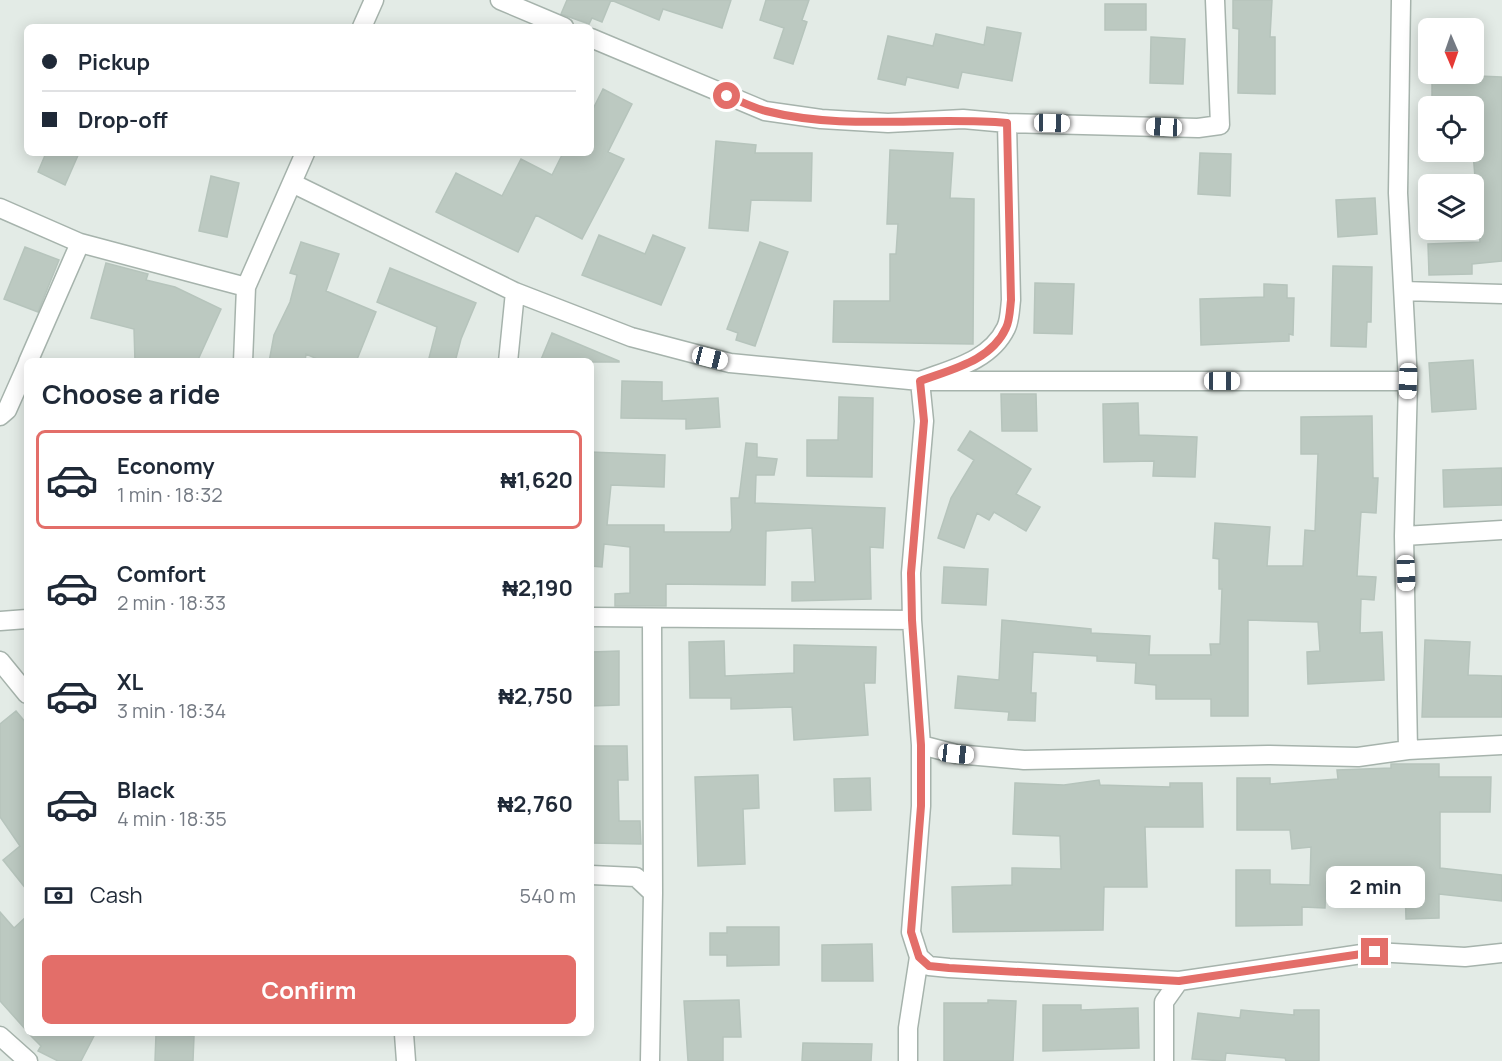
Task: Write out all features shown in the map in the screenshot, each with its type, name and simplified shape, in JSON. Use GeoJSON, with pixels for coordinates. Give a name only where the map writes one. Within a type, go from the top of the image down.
{"type":"FeatureCollection","features":[{"type":"Feature","properties":{"kind":"street"},"geometry":{"type":"LineString","coordinates":[[363,24],[374,0]]}},
{"type":"Feature","properties":{"kind":"street"},"geometry":{"type":"LineString","coordinates":[[500,0],[557,24]]}},
{"type":"Feature","properties":{"kind":"street"},"geometry":{"type":"LineString","coordinates":[[594,39],[765,111],[821,119],[876,122],[963,119],[1007,123],[1198,128],[1220,124],[1215,0]]}},
{"type":"Feature","properties":{"kind":"street"},"geometry":{"type":"LineString","coordinates":[[1401,0],[1398,193],[1408,381],[1404,536],[1408,750]]}},
{"type":"Feature","properties":{"kind":"street"},"geometry":{"type":"LineString","coordinates":[[920,381],[970,363],[994,346],[1007,326],[1011,300],[1007,123]]}},
{"type":"Feature","properties":{"kind":"street"},"geometry":{"type":"LineString","coordinates":[[243,358],[246,287],[304,156]]}},
{"type":"Feature","properties":{"kind":"street"},"geometry":{"type":"LineString","coordinates":[[292,183],[515,292],[631,337],[730,363],[920,381],[1408,381]]}},
{"type":"Feature","properties":{"kind":"street"},"geometry":{"type":"LineString","coordinates":[[0,208],[80,243],[246,287]]}},
{"type":"Feature","properties":{"kind":"street"},"geometry":{"type":"LineString","coordinates":[[30,358],[80,243]]}},
{"type":"Feature","properties":{"kind":"street"},"geometry":{"type":"LineString","coordinates":[[1404,291],[1502,294]]}},
{"type":"Feature","properties":{"kind":"street"},"geometry":{"type":"LineString","coordinates":[[508,358],[515,292]]}},
{"type":"Feature","properties":{"kind":"street"},"geometry":{"type":"LineString","coordinates":[[0,416],[7,410],[24,372]]}},
{"type":"Feature","properties":{"kind":"street"},"geometry":{"type":"LineString","coordinates":[[908,1061],[908,1028],[919,957],[911,932],[921,806],[921,745],[911,573],[924,421],[920,381]]}},
{"type":"Feature","properties":{"kind":"street"},"geometry":{"type":"LineString","coordinates":[[1404,536],[1502,530]]}},
{"type":"Feature","properties":{"kind":"street"},"geometry":{"type":"LineString","coordinates":[[594,617],[912,620]]}},
{"type":"Feature","properties":{"kind":"street"},"geometry":{"type":"LineString","coordinates":[[0,621],[24,619]]}},
{"type":"Feature","properties":{"kind":"street"},"geometry":{"type":"LineString","coordinates":[[650,1061],[653,893],[652,619]]}},
{"type":"Feature","properties":{"kind":"street"},"geometry":{"type":"LineString","coordinates":[[0,661],[24,690]]}},
{"type":"Feature","properties":{"kind":"street"},"geometry":{"type":"LineString","coordinates":[[921,745],[956,754],[1024,760],[1268,755],[1358,757],[1408,750],[1502,745]]}},
{"type":"Feature","properties":{"kind":"street"},"geometry":{"type":"LineString","coordinates":[[594,874],[636,876],[653,893]]}},
{"type":"Feature","properties":{"kind":"street"},"geometry":{"type":"LineString","coordinates":[[919,957],[929,966],[949,968],[1179,981],[1375,952],[1465,957],[1502,953]]}},
{"type":"Feature","properties":{"kind":"street"},"geometry":{"type":"LineString","coordinates":[[1164,1061],[1164,1002],[1179,981]]}},
{"type":"Feature","properties":{"kind":"street"},"geometry":{"type":"LineString","coordinates":[[0,1036],[28,1061]]}},
{"type":"Feature","properties":{"kind":"street"},"geometry":{"type":"LineString","coordinates":[[404,1036],[406,1061]]}},
{"type":"Feature","properties":{"kind":"building"},"geometry":{"type":"Polygon","coordinates":[[[567,0],[611,0],[602,22],[592,18],[589,24],[561,14],[567,0]]]}},
{"type":"Feature","properties":{"kind":"building"},"geometry":{"type":"Polygon","coordinates":[[[611,0],[731,0],[722,28],[663,9],[659,20],[611,0]]]}},
{"type":"Feature","properties":{"kind":"building"},"geometry":{"type":"Polygon","coordinates":[[[766,0],[809,0],[802,20],[807,22],[793,64],[774,58],[784,28],[760,20],[766,0]]]}},
{"type":"Feature","properties":{"kind":"building"},"geometry":{"type":"Polygon","coordinates":[[[1233,0],[1272,0],[1270,37],[1275,37],[1275,94],[1238,93],[1239,29],[1233,28],[1233,0]]]}},
{"type":"Feature","properties":{"kind":"building"},"geometry":{"type":"Polygon","coordinates":[[[1105,4],[1146,4],[1146,30],[1105,30],[1105,4]]]}},
{"type":"Feature","properties":{"kind":"building"},"geometry":{"type":"Polygon","coordinates":[[[987,27],[1021,33],[1012,81],[962,72],[958,88],[907,77],[905,85],[878,79],[888,36],[933,46],[936,34],[984,45],[987,27]]]}},
{"type":"Feature","properties":{"kind":"building"},"geometry":{"type":"Polygon","coordinates":[[[1151,37],[1185,39],[1183,84],[1150,83],[1151,37]]]}},
{"type":"Feature","properties":{"kind":"building"},"geometry":{"type":"Polygon","coordinates":[[[1484,76],[1502,77],[1502,261],[1472,264],[1472,274],[1429,275],[1428,244],[1484,240],[1484,174],[1475,174],[1474,162],[1484,162],[1484,96],[1432,96],[1432,84],[1484,84],[1484,76]]]}},
{"type":"Feature","properties":{"kind":"building"},"geometry":{"type":"Polygon","coordinates":[[[603,89],[632,104],[608,152],[624,159],[582,239],[536,215],[518,252],[436,212],[456,173],[502,196],[521,159],[552,175],[562,156],[594,156],[594,107],[603,89]]]}},
{"type":"Feature","properties":{"kind":"building"},"geometry":{"type":"Polygon","coordinates":[[[716,141],[756,145],[755,153],[812,153],[811,201],[751,200],[748,231],[709,228],[716,141]]]}},
{"type":"Feature","properties":{"kind":"building"},"geometry":{"type":"Polygon","coordinates":[[[890,150],[953,153],[950,198],[974,199],[973,344],[833,342],[834,301],[890,301],[890,254],[896,254],[898,224],[887,224],[890,150]]]}},
{"type":"Feature","properties":{"kind":"building"},"geometry":{"type":"Polygon","coordinates":[[[1200,153],[1231,154],[1230,196],[1198,194],[1200,153]]]}},
{"type":"Feature","properties":{"kind":"building"},"geometry":{"type":"Polygon","coordinates":[[[45,156],[78,156],[65,185],[38,172],[45,156]]]}},
{"type":"Feature","properties":{"kind":"building"},"geometry":{"type":"Polygon","coordinates":[[[211,176],[239,183],[227,237],[199,231],[211,176]]]}},
{"type":"Feature","properties":{"kind":"building"},"geometry":{"type":"Polygon","coordinates":[[[1375,198],[1377,234],[1338,237],[1336,200],[1375,198]]]}},
{"type":"Feature","properties":{"kind":"building"},"geometry":{"type":"Polygon","coordinates":[[[599,235],[645,254],[653,235],[685,248],[661,305],[582,275],[599,235]]]}},
{"type":"Feature","properties":{"kind":"building"},"geometry":{"type":"Polygon","coordinates":[[[301,242],[339,254],[326,291],[376,312],[358,358],[315,358],[306,354],[306,358],[270,358],[274,335],[290,302],[297,275],[290,273],[301,242]]]}},
{"type":"Feature","properties":{"kind":"building"},"geometry":{"type":"Polygon","coordinates":[[[760,242],[788,252],[755,346],[736,340],[738,333],[727,329],[760,242]]]}},
{"type":"Feature","properties":{"kind":"building"},"geometry":{"type":"Polygon","coordinates":[[[25,247],[59,260],[38,312],[4,299],[25,247]]]}},
{"type":"Feature","properties":{"kind":"building"},"geometry":{"type":"Polygon","coordinates":[[[106,263],[148,274],[146,280],[175,287],[221,309],[199,358],[135,358],[134,329],[91,318],[106,263]]]}},
{"type":"Feature","properties":{"kind":"building"},"geometry":{"type":"Polygon","coordinates":[[[1333,266],[1372,267],[1371,322],[1367,322],[1366,347],[1331,346],[1333,266]]]}},
{"type":"Feature","properties":{"kind":"building"},"geometry":{"type":"Polygon","coordinates":[[[390,268],[476,303],[461,339],[456,358],[429,358],[437,327],[377,302],[390,268]]]}},
{"type":"Feature","properties":{"kind":"building"},"geometry":{"type":"Polygon","coordinates":[[[1035,283],[1074,284],[1072,334],[1034,333],[1035,283]]]}},
{"type":"Feature","properties":{"kind":"building"},"geometry":{"type":"Polygon","coordinates":[[[1264,284],[1287,285],[1287,298],[1294,298],[1293,335],[1289,334],[1289,341],[1201,345],[1200,299],[1264,297],[1264,284]]]}},
{"type":"Feature","properties":{"kind":"building"},"geometry":{"type":"Polygon","coordinates":[[[552,333],[619,362],[594,362],[594,358],[542,358],[552,333]]]}},
{"type":"Feature","properties":{"kind":"building"},"geometry":{"type":"Polygon","coordinates":[[[1473,360],[1476,409],[1432,412],[1429,363],[1473,360]]]}},
{"type":"Feature","properties":{"kind":"building"},"geometry":{"type":"Polygon","coordinates":[[[622,381],[662,382],[662,401],[718,398],[720,427],[686,429],[686,419],[621,418],[622,381]]]}},
{"type":"Feature","properties":{"kind":"building"},"geometry":{"type":"Polygon","coordinates":[[[1001,394],[1036,394],[1037,431],[1002,431],[1001,394]]]}},
{"type":"Feature","properties":{"kind":"building"},"geometry":{"type":"Polygon","coordinates":[[[839,397],[873,398],[872,477],[807,476],[807,440],[838,440],[839,397]]]}},
{"type":"Feature","properties":{"kind":"building"},"geometry":{"type":"Polygon","coordinates":[[[1138,403],[1139,435],[1197,437],[1195,477],[1153,476],[1154,461],[1104,462],[1103,404],[1138,403]]]}},
{"type":"Feature","properties":{"kind":"building"},"geometry":{"type":"Polygon","coordinates":[[[1372,416],[1373,478],[1378,478],[1376,513],[1361,512],[1357,576],[1376,577],[1374,600],[1361,599],[1360,633],[1382,632],[1384,680],[1308,684],[1307,652],[1320,651],[1318,622],[1248,620],[1248,716],[1211,716],[1211,699],[1156,699],[1156,685],[1135,683],[1136,663],[1097,661],[1097,656],[1033,652],[1031,693],[1036,693],[1035,721],[1008,720],[1009,712],[955,708],[958,676],[999,680],[1002,620],[1091,629],[1091,633],[1150,636],[1149,655],[1211,655],[1210,644],[1220,644],[1222,589],[1219,589],[1219,559],[1213,558],[1215,523],[1270,527],[1267,566],[1303,566],[1305,530],[1315,531],[1318,454],[1301,454],[1301,417],[1372,416]]]}},
{"type":"Feature","properties":{"kind":"building"},"geometry":{"type":"Polygon","coordinates":[[[970,431],[1031,469],[1016,494],[1040,507],[1026,531],[994,512],[989,520],[977,513],[964,548],[938,538],[951,498],[974,460],[958,450],[970,431]]]}},
{"type":"Feature","properties":{"kind":"building"},"geometry":{"type":"Polygon","coordinates":[[[746,443],[757,444],[757,457],[777,459],[774,475],[756,475],[755,503],[885,508],[883,548],[870,547],[871,599],[792,601],[792,582],[815,582],[812,528],[766,531],[765,585],[666,584],[666,606],[615,606],[615,594],[630,593],[630,547],[604,544],[602,567],[594,566],[594,452],[665,455],[664,487],[611,485],[607,525],[664,525],[664,532],[730,532],[732,528],[731,498],[739,498],[746,443]]]}},
{"type":"Feature","properties":{"kind":"building"},"geometry":{"type":"Polygon","coordinates":[[[1502,468],[1502,505],[1444,507],[1443,470],[1502,468]]]}},
{"type":"Feature","properties":{"kind":"building"},"geometry":{"type":"Polygon","coordinates":[[[944,567],[988,569],[986,605],[942,603],[944,567]]]}},
{"type":"Feature","properties":{"kind":"building"},"geometry":{"type":"Polygon","coordinates":[[[1425,640],[1470,642],[1468,675],[1502,676],[1502,717],[1422,717],[1425,640]]]}},
{"type":"Feature","properties":{"kind":"building"},"geometry":{"type":"Polygon","coordinates":[[[724,641],[725,676],[794,673],[794,645],[876,647],[875,683],[864,683],[868,735],[794,740],[792,707],[731,709],[731,698],[690,698],[689,642],[724,641]]]}},
{"type":"Feature","properties":{"kind":"building"},"geometry":{"type":"Polygon","coordinates":[[[619,651],[619,705],[594,706],[594,652],[619,651]]]}},
{"type":"Feature","properties":{"kind":"building"},"geometry":{"type":"Polygon","coordinates":[[[16,711],[24,720],[24,886],[3,860],[20,846],[0,817],[0,724],[16,711]]]}},
{"type":"Feature","properties":{"kind":"building"},"geometry":{"type":"Polygon","coordinates":[[[594,746],[627,746],[628,780],[618,780],[619,821],[640,821],[641,844],[594,843],[594,746]]]}},
{"type":"Feature","properties":{"kind":"building"},"geometry":{"type":"Polygon","coordinates":[[[1391,764],[1439,764],[1439,777],[1491,777],[1490,812],[1440,812],[1440,868],[1502,875],[1502,901],[1439,894],[1439,918],[1406,919],[1405,882],[1326,882],[1325,908],[1302,907],[1302,925],[1236,926],[1236,870],[1270,870],[1270,884],[1310,885],[1311,847],[1292,849],[1290,830],[1237,830],[1237,778],[1270,778],[1270,784],[1338,779],[1337,770],[1391,768],[1391,764]]]}},
{"type":"Feature","properties":{"kind":"building"},"geometry":{"type":"Polygon","coordinates":[[[758,775],[759,808],[743,809],[745,864],[698,866],[695,777],[758,775]]]}},
{"type":"Feature","properties":{"kind":"building"},"geometry":{"type":"Polygon","coordinates":[[[870,778],[871,810],[835,811],[834,779],[870,778]]]}},
{"type":"Feature","properties":{"kind":"building"},"geometry":{"type":"Polygon","coordinates":[[[1099,780],[1100,785],[1170,787],[1170,783],[1202,783],[1203,827],[1145,827],[1147,887],[1104,887],[1103,930],[953,932],[952,887],[1012,885],[1012,868],[1061,869],[1060,836],[1013,834],[1015,783],[1064,785],[1099,780]]]}},
{"type":"Feature","properties":{"kind":"building"},"geometry":{"type":"Polygon","coordinates":[[[0,912],[14,928],[24,919],[24,1028],[0,1001],[0,912]]]}},
{"type":"Feature","properties":{"kind":"building"},"geometry":{"type":"Polygon","coordinates":[[[727,927],[779,927],[779,965],[727,966],[727,955],[710,955],[710,933],[727,933],[727,927]]]}},
{"type":"Feature","properties":{"kind":"building"},"geometry":{"type":"Polygon","coordinates":[[[872,944],[873,981],[822,981],[822,945],[872,944]]]}},
{"type":"Feature","properties":{"kind":"building"},"geometry":{"type":"Polygon","coordinates":[[[739,1000],[741,1037],[723,1037],[723,1061],[688,1061],[684,1001],[739,1000]]]}},
{"type":"Feature","properties":{"kind":"building"},"geometry":{"type":"Polygon","coordinates":[[[988,1000],[1016,1001],[1013,1061],[944,1061],[944,1003],[988,1003],[988,1000]]]}},
{"type":"Feature","properties":{"kind":"building"},"geometry":{"type":"Polygon","coordinates":[[[1043,1005],[1081,1005],[1081,1010],[1138,1008],[1139,1048],[1043,1051],[1043,1005]]]}},
{"type":"Feature","properties":{"kind":"building"},"geometry":{"type":"Polygon","coordinates":[[[1241,1010],[1294,1015],[1294,1010],[1319,1010],[1319,1061],[1286,1061],[1285,1058],[1226,1053],[1225,1061],[1192,1059],[1198,1013],[1240,1018],[1241,1010]]]}},
{"type":"Feature","properties":{"kind":"building"},"geometry":{"type":"Polygon","coordinates":[[[31,1036],[94,1036],[81,1061],[58,1061],[38,1051],[41,1046],[31,1036]]]}},
{"type":"Feature","properties":{"kind":"building"},"geometry":{"type":"Polygon","coordinates":[[[156,1036],[194,1036],[193,1061],[155,1061],[156,1036]]]}},
{"type":"Feature","properties":{"kind":"building"},"geometry":{"type":"Polygon","coordinates":[[[803,1043],[872,1044],[871,1061],[802,1061],[803,1043]]]}},
{"type":"Feature","properties":{"kind":"route"},"geometry":{"type":"LineString","coordinates":[[727,96],[765,111],[821,119],[888,123],[963,119],[1007,123],[1011,300],[1007,326],[994,346],[970,363],[920,381],[924,421],[911,573],[921,745],[921,806],[911,932],[919,957],[929,966],[949,968],[1179,981],[1375,952]]}}]}
